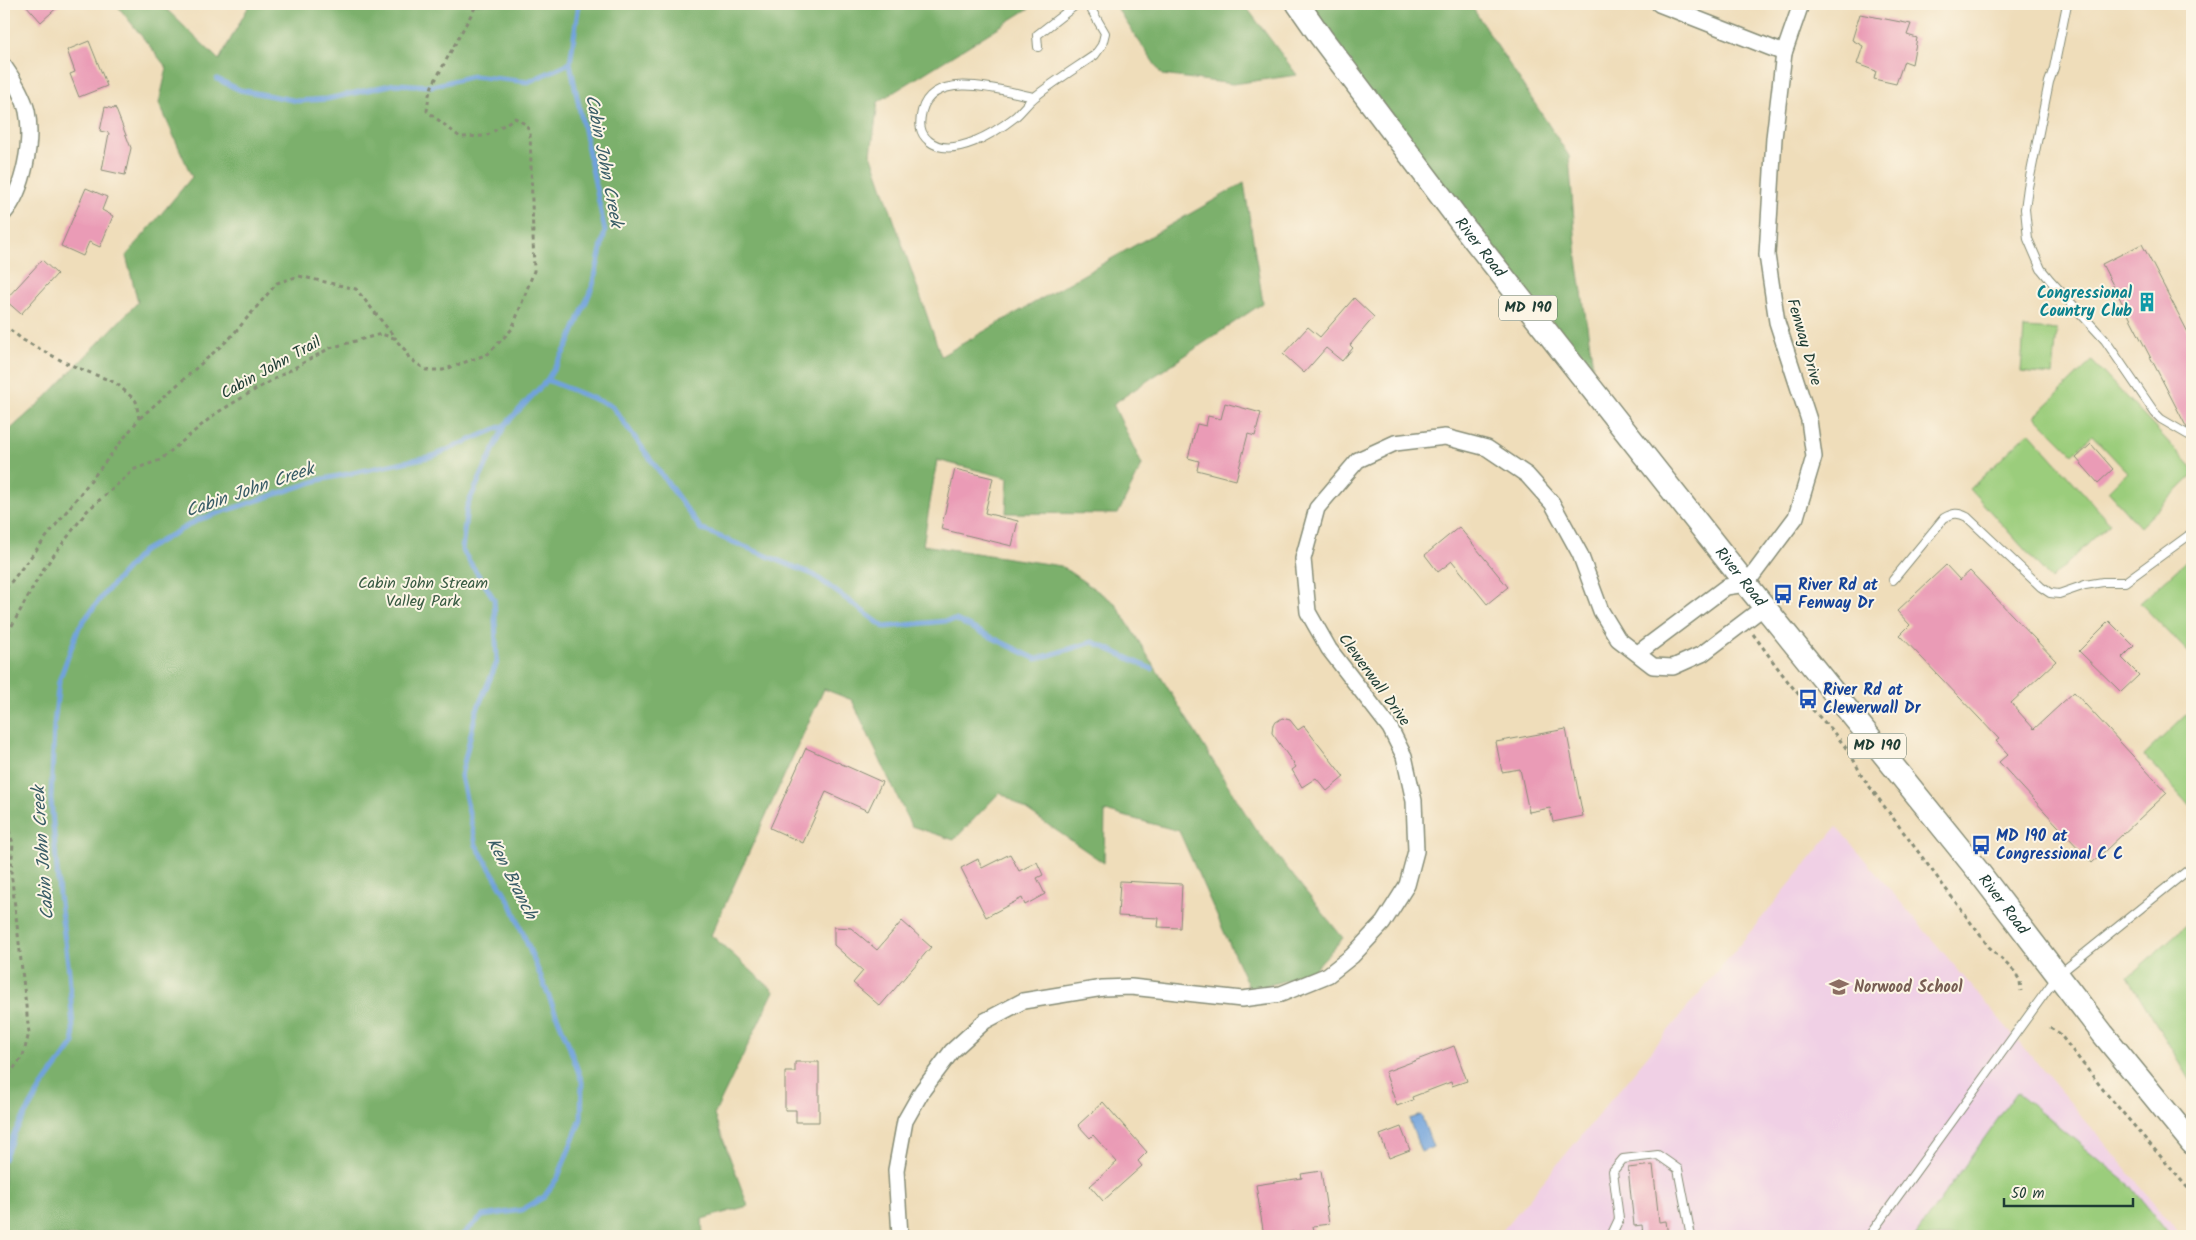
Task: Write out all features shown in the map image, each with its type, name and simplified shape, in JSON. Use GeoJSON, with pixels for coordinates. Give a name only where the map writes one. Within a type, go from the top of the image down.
{"type":"FeatureCollection","features":[{"type":"Feature","properties":{"kind":"main road","name":"River Road"},"geometry":{"type":"LineString","coordinates":[[1298,4],[1468,232],[1764,607],[1978,871],[2103,1034],[2192,1143]]}},
{"type":"Feature","properties":{"kind":"street"},"geometry":{"type":"LineString","coordinates":[[1659,4],[1784,52]]}},
{"type":"Feature","properties":{"kind":"street","name":"Fenway Drive"},"geometry":{"type":"LineString","coordinates":[[1746,584],[1796,517],[1814,457],[1809,420],[1777,322],[1766,255],[1774,138],[1784,52],[1801,4]]}},
{"type":"Feature","properties":{"kind":"street"},"geometry":{"type":"LineString","coordinates":[[4,66],[14,82],[26,110],[28,136],[19,186],[10,206],[4,213]]}},
{"type":"Feature","properties":{"kind":"street","name":"Clewerwall Drive"},"geometry":{"type":"LineString","coordinates":[[900,1236],[896,1170],[905,1122],[922,1091],[952,1052],[985,1022],[1023,1001],[1103,988],[1131,987],[1242,999],[1281,994],[1328,975],[1352,956],[1383,923],[1407,885],[1416,851],[1414,801],[1404,756],[1390,728],[1329,649],[1308,612],[1303,559],[1317,508],[1358,460],[1395,443],[1445,437],[1487,448],[1527,475],[1552,503],[1580,554],[1601,611],[1618,639],[1653,666],[1672,667],[1702,654],[1764,607]]}},
{"type":"Feature","properties":{"kind":"street"},"geometry":{"type":"LineString","coordinates":[[1638,654],[1726,587],[1746,584]]}},
{"type":"Feature","properties":{"kind":"lane"},"geometry":{"type":"LineString","coordinates":[[1038,47],[1037,36],[1077,4]]}},
{"type":"Feature","properties":{"kind":"lane"},"geometry":{"type":"LineString","coordinates":[[1034,97],[986,88],[954,86],[941,88],[929,96],[922,108],[921,132],[930,142],[946,149],[970,144],[994,132],[1015,117],[1034,97],[1095,55],[1102,45],[1105,33],[1088,4]]}},
{"type":"Feature","properties":{"kind":"lane"},"geometry":{"type":"LineString","coordinates":[[2067,4],[2028,187],[2025,209],[2028,239],[2045,275],[2105,340],[2155,413],[2160,419],[2192,437]]}},
{"type":"Feature","properties":{"kind":"lane"},"geometry":{"type":"LineString","coordinates":[[1893,580],[1944,518],[1951,514],[1959,513],[1967,517],[2041,587],[2050,593],[2059,594],[2085,585],[2103,582],[2125,582],[2192,533]]}},
{"type":"Feature","properties":{"kind":"lane"},"geometry":{"type":"LineString","coordinates":[[1869,1236],[2058,975],[2192,868]]}},
{"type":"Feature","properties":{"kind":"lane"},"geometry":{"type":"LineString","coordinates":[[1610,1236],[1619,1219],[1613,1171],[1623,1159],[1658,1154],[1678,1169],[1691,1236]]}},
{"type":"Feature","properties":{"kind":"path","name":"Cabin John Trail"},"geometry":{"type":"LineString","coordinates":[[4,640],[42,570],[87,511],[135,469],[160,460],[215,414],[330,348],[381,334],[394,338],[405,350],[409,358],[426,370],[443,370],[488,354],[512,330],[534,271],[530,132],[524,124],[514,118],[486,136],[460,137],[427,112],[428,95],[432,86],[477,4]]}},
{"type":"Feature","properties":{"kind":"path"},"geometry":{"type":"LineString","coordinates":[[4,591],[139,419],[230,338],[277,283],[299,276],[356,289],[405,350]]}},
{"type":"Feature","properties":{"kind":"path"},"geometry":{"type":"LineString","coordinates":[[4,325],[23,340],[66,363],[116,383],[136,401],[139,419]]}},
{"type":"Feature","properties":{"kind":"path"},"geometry":{"type":"LineString","coordinates":[[1744,622],[1796,691],[1827,724],[1853,756],[1861,775],[1872,791],[1989,947],[2015,972],[2020,981],[2021,991]]}},
{"type":"Feature","properties":{"kind":"path"},"geometry":{"type":"LineString","coordinates":[[4,815],[13,844],[11,870],[29,1033],[23,1056],[4,1081]]}},
{"type":"Feature","properties":{"kind":"path"},"geometry":{"type":"LineString","coordinates":[[2050,1028],[2060,1033],[2105,1092],[2192,1193]]}},
{"type":"Feature","properties":{"kind":"shaded area","name":"Norwood School"},"geometry":{"type":"Polygon","coordinates":[[[1837,827],[2107,1146],[2181,1236],[1498,1236],[1837,827]]]}},
{"type":"Feature","properties":{"kind":"green space","name":"Cabin John Stream Valley Park"},"geometry":{"type":"Polygon","coordinates":[[[116,4],[161,4],[219,60],[250,4],[1036,4],[878,102],[871,154],[941,356],[1244,183],[1263,303],[1113,404],[1142,465],[1118,514],[1006,513],[1008,478],[937,460],[923,545],[1061,566],[1115,603],[1254,827],[1343,938],[1310,974],[1250,990],[1179,831],[1105,811],[1104,863],[1000,792],[954,840],[911,826],[852,700],[824,689],[711,935],[774,991],[714,1115],[748,1206],[702,1219],[703,1236],[4,1236],[4,435],[43,400],[138,302],[126,256],[192,177],[159,103],[167,68],[116,4]]]}},
{"type":"Feature","properties":{"kind":"green space"},"geometry":{"type":"Polygon","coordinates":[[[1114,4],[1244,4],[1297,75],[1233,84],[1162,75],[1114,4]]]}},
{"type":"Feature","properties":{"kind":"green space"},"geometry":{"type":"Polygon","coordinates":[[[1298,4],[1470,4],[1569,156],[1577,259],[1593,366],[1468,232],[1298,4]]]}},
{"type":"Feature","properties":{"kind":"green space"},"geometry":{"type":"Polygon","coordinates":[[[2024,328],[2057,330],[2053,375],[2021,372],[2024,328]]]}},
{"type":"Feature","properties":{"kind":"green space"},"geometry":{"type":"Polygon","coordinates":[[[2092,361],[2192,467],[2192,476],[2140,527],[2108,491],[2127,472],[2092,435],[2073,454],[2035,416],[2092,361]]]}},
{"type":"Feature","properties":{"kind":"green space"},"geometry":{"type":"Polygon","coordinates":[[[2029,432],[2110,523],[2051,579],[1970,489],[2029,432]]]}},
{"type":"Feature","properties":{"kind":"green space"},"geometry":{"type":"Polygon","coordinates":[[[2192,556],[2192,656],[2140,603],[2192,556]]]}},
{"type":"Feature","properties":{"kind":"green space"},"geometry":{"type":"Polygon","coordinates":[[[2192,709],[2192,809],[2144,755],[2192,709]]]}},
{"type":"Feature","properties":{"kind":"green space"},"geometry":{"type":"Polygon","coordinates":[[[2192,920],[2192,1083],[2128,977],[2192,920]]]}},
{"type":"Feature","properties":{"kind":"green space"},"geometry":{"type":"Polygon","coordinates":[[[2017,1092],[2131,1186],[2170,1236],[1915,1236],[2017,1092]]]}},
{"type":"Feature","properties":{"kind":"water"},"geometry":{"type":"Polygon","coordinates":[[[1421,1115],[1433,1147],[1421,1152],[1409,1119],[1421,1115]]]}},
{"type":"Feature","properties":{"kind":"building"},"geometry":{"type":"Polygon","coordinates":[[[25,4],[61,4],[41,22],[25,4]]]}},
{"type":"Feature","properties":{"kind":"building"},"geometry":{"type":"Polygon","coordinates":[[[1860,14],[1911,24],[1907,35],[1917,38],[1912,64],[1904,61],[1896,84],[1874,79],[1876,71],[1857,64],[1863,46],[1852,40],[1860,14]]]}},
{"type":"Feature","properties":{"kind":"building"},"geometry":{"type":"Polygon","coordinates":[[[89,41],[107,86],[79,97],[70,74],[75,72],[67,50],[89,41]]]}},
{"type":"Feature","properties":{"kind":"building"},"geometry":{"type":"Polygon","coordinates":[[[105,107],[114,109],[115,107],[131,148],[125,175],[102,170],[109,133],[100,131],[105,107]]]}},
{"type":"Feature","properties":{"kind":"building"},"geometry":{"type":"Polygon","coordinates":[[[86,188],[107,197],[102,210],[113,216],[100,247],[89,242],[83,256],[61,246],[86,188]]]}},
{"type":"Feature","properties":{"kind":"building","name":"Congressional Country Club"},"geometry":{"type":"Polygon","coordinates":[[[2142,244],[2192,340],[2192,431],[2187,428],[2102,264],[2142,244]]]}},
{"type":"Feature","properties":{"kind":"building"},"geometry":{"type":"Polygon","coordinates":[[[42,260],[57,274],[21,314],[5,300],[42,260]]]}},
{"type":"Feature","properties":{"kind":"building"},"geometry":{"type":"Polygon","coordinates":[[[1354,298],[1374,317],[1350,345],[1353,348],[1342,361],[1326,348],[1304,373],[1283,354],[1308,327],[1320,337],[1354,298]]]}},
{"type":"Feature","properties":{"kind":"building"},"geometry":{"type":"Polygon","coordinates":[[[1225,403],[1261,413],[1255,436],[1248,434],[1236,480],[1197,470],[1199,461],[1188,458],[1197,424],[1206,426],[1208,416],[1221,419],[1225,403]]]}},
{"type":"Feature","properties":{"kind":"building"},"geometry":{"type":"Polygon","coordinates":[[[2091,444],[2113,469],[2098,483],[2076,458],[2091,444]]]}},
{"type":"Feature","properties":{"kind":"building"},"geometry":{"type":"Polygon","coordinates":[[[955,469],[993,478],[985,513],[1018,521],[1012,546],[941,529],[955,469]]]}},
{"type":"Feature","properties":{"kind":"building"},"geometry":{"type":"Polygon","coordinates":[[[1459,527],[1508,587],[1487,604],[1452,561],[1438,572],[1425,555],[1459,527]]]}},
{"type":"Feature","properties":{"kind":"building"},"geometry":{"type":"Polygon","coordinates":[[[1946,565],[1960,580],[1970,571],[2056,661],[2011,703],[2034,729],[2074,692],[2167,793],[2092,863],[1999,762],[2008,754],[1996,741],[1999,739],[1900,635],[1910,625],[1897,611],[1946,565]]]}},
{"type":"Feature","properties":{"kind":"building"},"geometry":{"type":"Polygon","coordinates":[[[2109,621],[2134,646],[2122,658],[2139,675],[2121,692],[2079,651],[2109,621]]]}},
{"type":"Feature","properties":{"kind":"building"},"geometry":{"type":"Polygon","coordinates":[[[1282,718],[1290,720],[1298,730],[1304,726],[1344,777],[1327,791],[1316,778],[1302,787],[1292,770],[1296,767],[1272,733],[1273,724],[1282,718]]]}},
{"type":"Feature","properties":{"kind":"building"},"geometry":{"type":"Polygon","coordinates":[[[1566,729],[1583,816],[1553,822],[1550,808],[1529,812],[1520,769],[1502,772],[1496,742],[1566,729]]]}},
{"type":"Feature","properties":{"kind":"building"},"geometry":{"type":"Polygon","coordinates":[[[806,748],[882,782],[868,811],[826,792],[803,843],[770,828],[806,748]]]}},
{"type":"Feature","properties":{"kind":"building"},"geometry":{"type":"Polygon","coordinates":[[[1010,854],[1019,871],[1037,862],[1043,875],[1037,878],[1045,894],[1025,905],[1022,898],[986,917],[961,868],[978,859],[982,868],[1010,854]]]}},
{"type":"Feature","properties":{"kind":"building"},"geometry":{"type":"Polygon","coordinates":[[[1120,881],[1182,884],[1180,928],[1158,927],[1159,918],[1118,916],[1120,881]]]}},
{"type":"Feature","properties":{"kind":"building"},"geometry":{"type":"Polygon","coordinates":[[[902,921],[931,947],[880,1006],[853,983],[863,971],[834,945],[834,927],[851,928],[877,950],[902,921]]]}},
{"type":"Feature","properties":{"kind":"building"},"geometry":{"type":"Polygon","coordinates":[[[1454,1046],[1467,1081],[1452,1086],[1451,1082],[1412,1097],[1413,1100],[1397,1106],[1385,1072],[1454,1046]]]}},
{"type":"Feature","properties":{"kind":"building"},"geometry":{"type":"Polygon","coordinates":[[[795,1062],[819,1062],[819,1122],[796,1122],[796,1110],[785,1110],[785,1072],[795,1072],[795,1062]]]}},
{"type":"Feature","properties":{"kind":"building"},"geometry":{"type":"Polygon","coordinates":[[[1103,1102],[1147,1152],[1138,1161],[1142,1166],[1103,1201],[1090,1186],[1117,1162],[1093,1135],[1090,1138],[1078,1125],[1103,1102]]]}},
{"type":"Feature","properties":{"kind":"building"},"geometry":{"type":"Polygon","coordinates":[[[1401,1127],[1410,1150],[1389,1158],[1380,1135],[1401,1127]]]}},
{"type":"Feature","properties":{"kind":"building"},"geometry":{"type":"Polygon","coordinates":[[[1653,1165],[1659,1222],[1666,1221],[1668,1236],[1643,1236],[1642,1225],[1634,1226],[1628,1168],[1653,1165]]]}},
{"type":"Feature","properties":{"kind":"building"},"geometry":{"type":"Polygon","coordinates":[[[1321,1171],[1329,1224],[1313,1226],[1315,1236],[1293,1236],[1293,1232],[1264,1236],[1256,1185],[1302,1178],[1301,1174],[1321,1171]]]}},
{"type":"Feature","properties":{"kind":"waterway","name":"Cabin John Creek"},"geometry":{"type":"LineString","coordinates":[[4,1159],[15,1132],[41,1088],[74,1043],[69,972],[59,895],[51,799],[54,725],[59,681],[79,627],[104,594],[143,551],[198,520],[319,480],[433,456],[505,425],[547,380],[568,345],[593,285],[605,231],[570,63],[579,4]]}},
{"type":"Feature","properties":{"kind":"waterway"},"geometry":{"type":"LineString","coordinates":[[217,79],[240,90],[298,101],[327,99],[395,84],[432,86],[473,76],[528,82],[570,63]]}},
{"type":"Feature","properties":{"kind":"waterway"},"geometry":{"type":"LineString","coordinates":[[547,380],[612,406],[701,529],[814,575],[884,627],[956,620],[1036,659],[1093,642],[1152,669]]}},
{"type":"Feature","properties":{"kind":"waterway","name":"Ken Branch"},"geometry":{"type":"LineString","coordinates":[[461,1236],[483,1216],[522,1210],[544,1197],[558,1177],[581,1119],[582,1082],[510,902],[476,845],[461,776],[476,712],[497,662],[494,599],[462,550],[467,506],[505,425]]}},
{"type":"Feature","properties":{"kind":"place","name":"Congressional Country Club"},"geometry":{"type":"Point","coordinates":[2147,302]}},
{"type":"Feature","properties":{"kind":"place","name":"River Rd at Fenway Dr"},"geometry":{"type":"Point","coordinates":[1783,594]}},
{"type":"Feature","properties":{"kind":"place","name":"River Rd at Clewerwall Dr"},"geometry":{"type":"Point","coordinates":[1808,699]}},
{"type":"Feature","properties":{"kind":"place","name":"MD 190 at Congressional C C"},"geometry":{"type":"Point","coordinates":[1981,845]}},
{"type":"Feature","properties":{"kind":"place","name":"Norwood School"},"geometry":{"type":"Point","coordinates":[1839,987]}}]}
